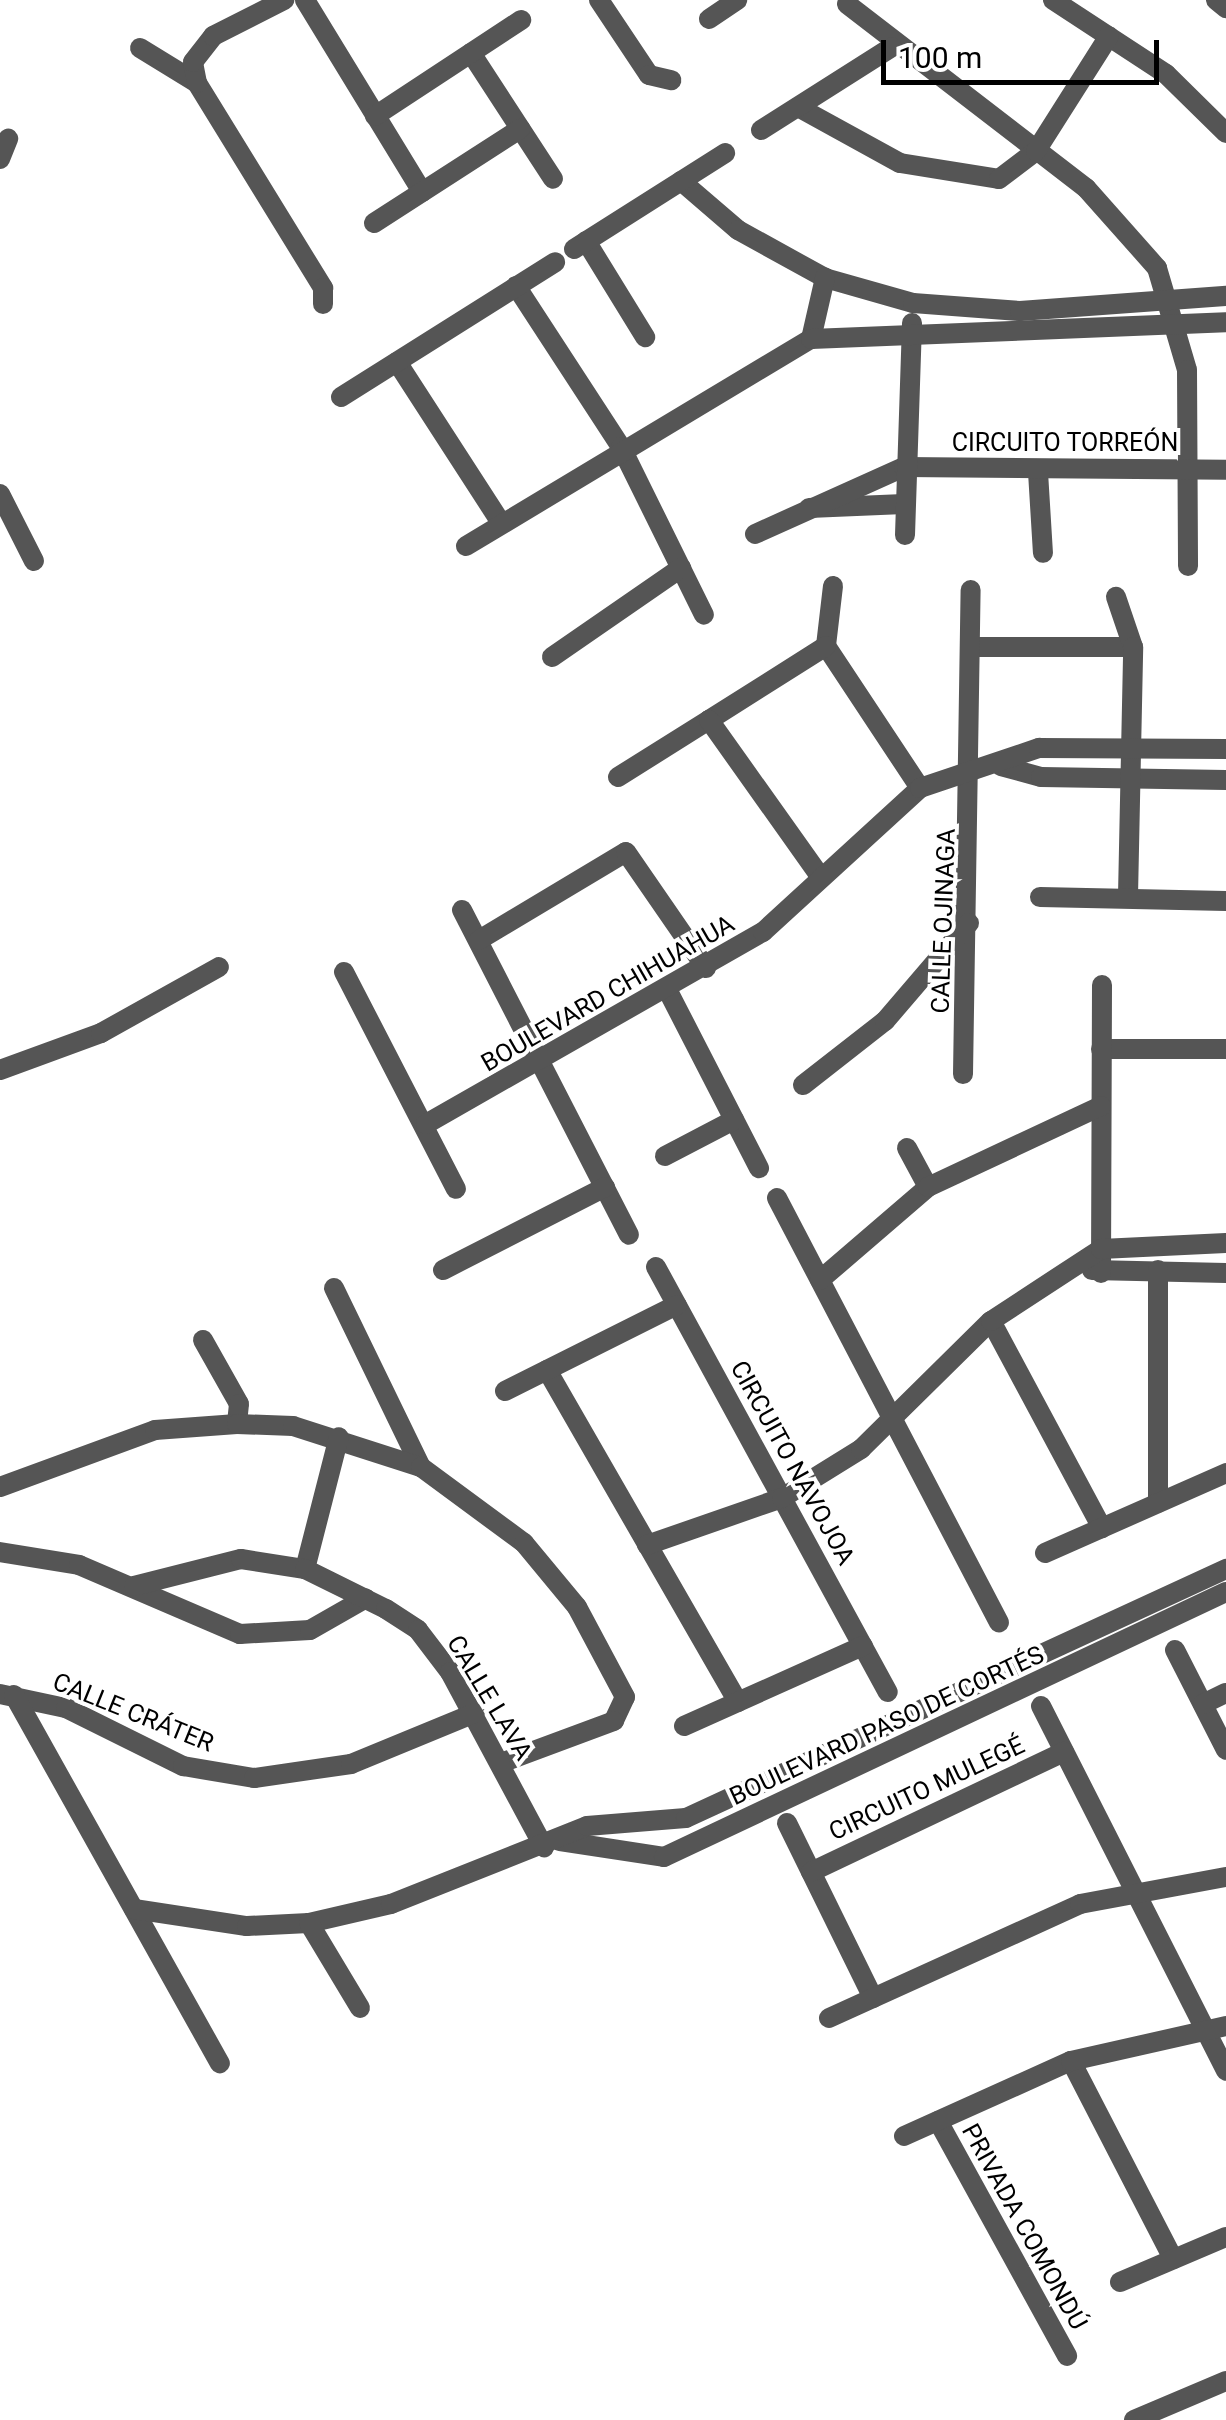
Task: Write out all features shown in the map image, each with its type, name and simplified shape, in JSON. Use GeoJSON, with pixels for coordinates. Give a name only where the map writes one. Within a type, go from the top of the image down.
{"type":"FeatureCollection","features":[{"type":"Feature","properties":{"kind":"street"},"geometry":{"type":"LineString","coordinates":[[284,0],[213,36],[193,62],[197,84],[323,288],[323,304]]}},
{"type":"Feature","properties":{"kind":"street"},"geometry":{"type":"LineString","coordinates":[[305,0],[422,192]]}},
{"type":"Feature","properties":{"kind":"street"},"geometry":{"type":"LineString","coordinates":[[599,0],[649,75],[671,80]]}},
{"type":"Feature","properties":{"kind":"street"},"geometry":{"type":"LineString","coordinates":[[709,19],[737,0]]}},
{"type":"Feature","properties":{"kind":"street"},"geometry":{"type":"LineString","coordinates":[[1053,0],[1109,36],[1226,133]]}},
{"type":"Feature","properties":{"kind":"street"},"geometry":{"type":"LineString","coordinates":[[1216,0],[1226,8]]}},
{"type":"Feature","properties":{"kind":"street"},"geometry":{"type":"LineString","coordinates":[[847,4],[892,47],[1112,211],[1172,296],[1179,321],[1194,468],[1188,566]]}},
{"type":"Feature","properties":{"kind":"street"},"geometry":{"type":"LineString","coordinates":[[375,116],[521,20]]}},
{"type":"Feature","properties":{"kind":"street"},"geometry":{"type":"LineString","coordinates":[[798,107],[872,152],[979,180],[1016,171],[1036,151],[1109,36]]}},
{"type":"Feature","properties":{"kind":"street"},"geometry":{"type":"LineString","coordinates":[[761,130],[892,47]]}},
{"type":"Feature","properties":{"kind":"street"},"geometry":{"type":"LineString","coordinates":[[140,48],[197,84]]}},
{"type":"Feature","properties":{"kind":"street"},"geometry":{"type":"LineString","coordinates":[[471,54],[553,179]]}},
{"type":"Feature","properties":{"kind":"street"},"geometry":{"type":"LineString","coordinates":[[374,223],[520,128]]}},
{"type":"Feature","properties":{"kind":"street"},"geometry":{"type":"LineString","coordinates":[[645,337],[580,245],[725,154]]}},
{"type":"Feature","properties":{"kind":"street"},"geometry":{"type":"LineString","coordinates":[[680,181],[738,230],[825,278],[913,303],[1020,311],[1172,296],[1226,296]]}},
{"type":"Feature","properties":{"kind":"street"},"geometry":{"type":"LineString","coordinates":[[341,397],[555,262]]}},
{"type":"Feature","properties":{"kind":"street"},"geometry":{"type":"LineString","coordinates":[[811,339],[825,278]]}},
{"type":"Feature","properties":{"kind":"street"},"geometry":{"type":"LineString","coordinates":[[516,286],[621,447],[704,615]]}},
{"type":"Feature","properties":{"kind":"street"},"geometry":{"type":"LineString","coordinates":[[906,535],[904,467],[913,303]]}},
{"type":"Feature","properties":{"kind":"street"},"geometry":{"type":"LineString","coordinates":[[466,546],[621,447],[811,339],[912,333],[1024,337],[1179,321],[1226,322]]}},
{"type":"Feature","properties":{"kind":"street"},"geometry":{"type":"LineString","coordinates":[[396,362],[501,524]]}},
{"type":"Feature","properties":{"kind":"street"},"geometry":{"type":"LineString","coordinates":[[755,534],[904,467]]}},
{"type":"Feature","properties":{"kind":"street","name":"CIRCUITO TORREÓN"},"geometry":{"type":"LineString","coordinates":[[904,467],[1038,472],[1226,470]]}},
{"type":"Feature","properties":{"kind":"street"},"geometry":{"type":"LineString","coordinates":[[1038,472],[1044,553]]}},
{"type":"Feature","properties":{"kind":"street"},"geometry":{"type":"LineString","coordinates":[[0,494],[34,561]]}},
{"type":"Feature","properties":{"kind":"street"},"geometry":{"type":"LineString","coordinates":[[807,508],[904,504]]}},
{"type":"Feature","properties":{"kind":"street"},"geometry":{"type":"LineString","coordinates":[[552,658],[680,568]]}},
{"type":"Feature","properties":{"kind":"street"},"geometry":{"type":"LineString","coordinates":[[834,586],[826,646],[920,788]]}},
{"type":"Feature","properties":{"kind":"street","name":"CALLE OJINAGA"},"geometry":{"type":"LineString","coordinates":[[963,1074],[975,769],[971,590]]}},
{"type":"Feature","properties":{"kind":"street"},"geometry":{"type":"LineString","coordinates":[[1116,598],[1132,647],[1128,896]]}},
{"type":"Feature","properties":{"kind":"street"},"geometry":{"type":"LineString","coordinates":[[618,777],[826,646]]}},
{"type":"Feature","properties":{"kind":"street"},"geometry":{"type":"LineString","coordinates":[[970,647],[1132,647]]}},
{"type":"Feature","properties":{"kind":"street"},"geometry":{"type":"LineString","coordinates":[[709,720],[820,875]]}},
{"type":"Feature","properties":{"kind":"street","name":"BOULEVARD CHIHUAHUA"},"geometry":{"type":"LineString","coordinates":[[426,1124],[544,1064],[763,932],[820,875],[920,788],[975,769],[1001,766],[1038,748],[1130,745],[1226,749]]}},
{"type":"Feature","properties":{"kind":"street","name":"BOULEVARD CHIHUAHUA"},"geometry":{"type":"LineString","coordinates":[[1001,766],[1041,777],[1226,780]]}},
{"type":"Feature","properties":{"kind":"street"},"geometry":{"type":"LineString","coordinates":[[479,940],[626,852],[706,968]]}},
{"type":"Feature","properties":{"kind":"street"},"geometry":{"type":"LineString","coordinates":[[1040,897],[1226,900]]}},
{"type":"Feature","properties":{"kind":"street"},"geometry":{"type":"LineString","coordinates":[[462,910],[629,1235]]}},
{"type":"Feature","properties":{"kind":"street"},"geometry":{"type":"LineString","coordinates":[[803,1085],[885,1020],[968,923]]}},
{"type":"Feature","properties":{"kind":"street"},"geometry":{"type":"LineString","coordinates":[[0,1070],[101,1033],[220,968]]}},
{"type":"Feature","properties":{"kind":"street"},"geometry":{"type":"LineString","coordinates":[[344,972],[426,1124],[456,1189]]}},
{"type":"Feature","properties":{"kind":"street"},"geometry":{"type":"LineString","coordinates":[[1090,1270],[1101,1249],[1102,985]]}},
{"type":"Feature","properties":{"kind":"street"},"geometry":{"type":"LineString","coordinates":[[669,992],[759,1168]]}},
{"type":"Feature","properties":{"kind":"street"},"geometry":{"type":"LineString","coordinates":[[1101,1049],[1226,1049]]}},
{"type":"Feature","properties":{"kind":"street"},"geometry":{"type":"LineString","coordinates":[[820,1280],[928,1187],[1101,1106]]}},
{"type":"Feature","properties":{"kind":"street"},"geometry":{"type":"LineString","coordinates":[[666,1156],[734,1120]]}},
{"type":"Feature","properties":{"kind":"street"},"geometry":{"type":"LineString","coordinates":[[907,1148],[928,1187]]}},
{"type":"Feature","properties":{"kind":"street"},"geometry":{"type":"LineString","coordinates":[[444,1270],[605,1187]]}},
{"type":"Feature","properties":{"kind":"street"},"geometry":{"type":"LineString","coordinates":[[777,1198],[998,1622]]}},
{"type":"Feature","properties":{"kind":"street"},"geometry":{"type":"LineString","coordinates":[[1101,1249],[1226,1243]]}},
{"type":"Feature","properties":{"kind":"street","name":"CIRCUITO NAVOJOA"},"geometry":{"type":"LineString","coordinates":[[656,1267],[888,1692]]}},
{"type":"Feature","properties":{"kind":"street"},"geometry":{"type":"LineString","coordinates":[[648,1545],[782,1498],[894,1422],[992,1321],[1090,1270],[1226,1272]]}},
{"type":"Feature","properties":{"kind":"street"},"geometry":{"type":"LineString","coordinates":[[1158,1270],[1158,1503]]}},
{"type":"Feature","properties":{"kind":"street"},"geometry":{"type":"LineString","coordinates":[[334,1288],[421,1467]]}},
{"type":"Feature","properties":{"kind":"street"},"geometry":{"type":"LineString","coordinates":[[505,1391],[677,1305]]}},
{"type":"Feature","properties":{"kind":"street"},"geometry":{"type":"LineString","coordinates":[[992,1321],[1102,1528]]}},
{"type":"Feature","properties":{"kind":"street"},"geometry":{"type":"LineString","coordinates":[[203,1340],[239,1404],[237,1424]]}},
{"type":"Feature","properties":{"kind":"street"},"geometry":{"type":"LineString","coordinates":[[547,1370],[738,1702]]}},
{"type":"Feature","properties":{"kind":"street"},"geometry":{"type":"LineString","coordinates":[[0,1486],[155,1430],[237,1424],[339,1437],[421,1467],[494,1516],[561,1585],[626,1711],[501,1763]]}},
{"type":"Feature","properties":{"kind":"street"},"geometry":{"type":"LineString","coordinates":[[305,1569],[339,1437]]}},
{"type":"Feature","properties":{"kind":"street"},"geometry":{"type":"LineString","coordinates":[[1045,1553],[1226,1473]]}},
{"type":"Feature","properties":{"kind":"street"},"geometry":{"type":"LineString","coordinates":[[0,1552],[39,1554],[134,1586],[214,1627],[278,1636],[366,1598]]}},
{"type":"Feature","properties":{"kind":"street","name":"CALLE LAVA"},"geometry":{"type":"LineString","coordinates":[[134,1586],[207,1561],[305,1569],[366,1598],[418,1630],[475,1713],[552,1844]]}},
{"type":"Feature","properties":{"kind":"street","name":"BOULEVARD PASO DE CORTÉS"},"geometry":{"type":"LineString","coordinates":[[134,1909],[247,1926],[309,1923],[390,1904],[552,1844],[587,1826],[686,1818],[1226,1569]]}},
{"type":"Feature","properties":{"kind":"street","name":"BOULEVARD PASO DE CORTÉS"},"geometry":{"type":"LineString","coordinates":[[552,1844],[635,1857],[698,1842],[1226,1592]]}},
{"type":"Feature","properties":{"kind":"street"},"geometry":{"type":"LineString","coordinates":[[684,1726],[863,1646]]}},
{"type":"Feature","properties":{"kind":"street"},"geometry":{"type":"LineString","coordinates":[[1175,1650],[1226,1750]]}},
{"type":"Feature","properties":{"kind":"street"},"geometry":{"type":"LineString","coordinates":[[1007,1670],[1018,1692]]}},
{"type":"Feature","properties":{"kind":"street"},"geometry":{"type":"LineString","coordinates":[[1203,1704],[1226,1693]]}},
{"type":"Feature","properties":{"kind":"street"},"geometry":{"type":"LineString","coordinates":[[7,1694],[220,2063]]}},
{"type":"Feature","properties":{"kind":"street","name":"CALLE CRÁTER"},"geometry":{"type":"LineString","coordinates":[[7,1694],[66,1708],[183,1766],[254,1778],[352,1764],[475,1713]]}},
{"type":"Feature","properties":{"kind":"street","name":"CIRCUITO MULEGÉ"},"geometry":{"type":"LineString","coordinates":[[1040,1706],[1140,1898],[1216,2028],[1226,2070]]}},
{"type":"Feature","properties":{"kind":"street","name":"CIRCUITO MULEGÉ"},"geometry":{"type":"LineString","coordinates":[[811,1872],[1064,1752]]}},
{"type":"Feature","properties":{"kind":"street"},"geometry":{"type":"LineString","coordinates":[[686,1818],[698,1842]]}},
{"type":"Feature","properties":{"kind":"street","name":"CIRCUITO MULEGÉ"},"geometry":{"type":"LineString","coordinates":[[787,1823],[873,1998]]}},
{"type":"Feature","properties":{"kind":"street"},"geometry":{"type":"LineString","coordinates":[[829,2018],[1080,1904],[1140,1898],[1226,1877]]}},
{"type":"Feature","properties":{"kind":"street"},"geometry":{"type":"LineString","coordinates":[[309,1923],[360,2008]]}},
{"type":"Feature","properties":{"kind":"street"},"geometry":{"type":"LineString","coordinates":[[904,2136],[1071,2061],[1216,2028]]}},
{"type":"Feature","properties":{"kind":"street"},"geometry":{"type":"LineString","coordinates":[[1071,2061],[1173,2259]]}},
{"type":"Feature","properties":{"kind":"street","name":"PRIVADA COMONDÚ"},"geometry":{"type":"LineString","coordinates":[[938,2121],[1067,2356]]}},
{"type":"Feature","properties":{"kind":"street"},"geometry":{"type":"LineString","coordinates":[[1120,2282],[1226,2237]]}},
{"type":"Feature","properties":{"kind":"street"},"geometry":{"type":"LineString","coordinates":[[1134,2420],[1224,2387]]}}]}
